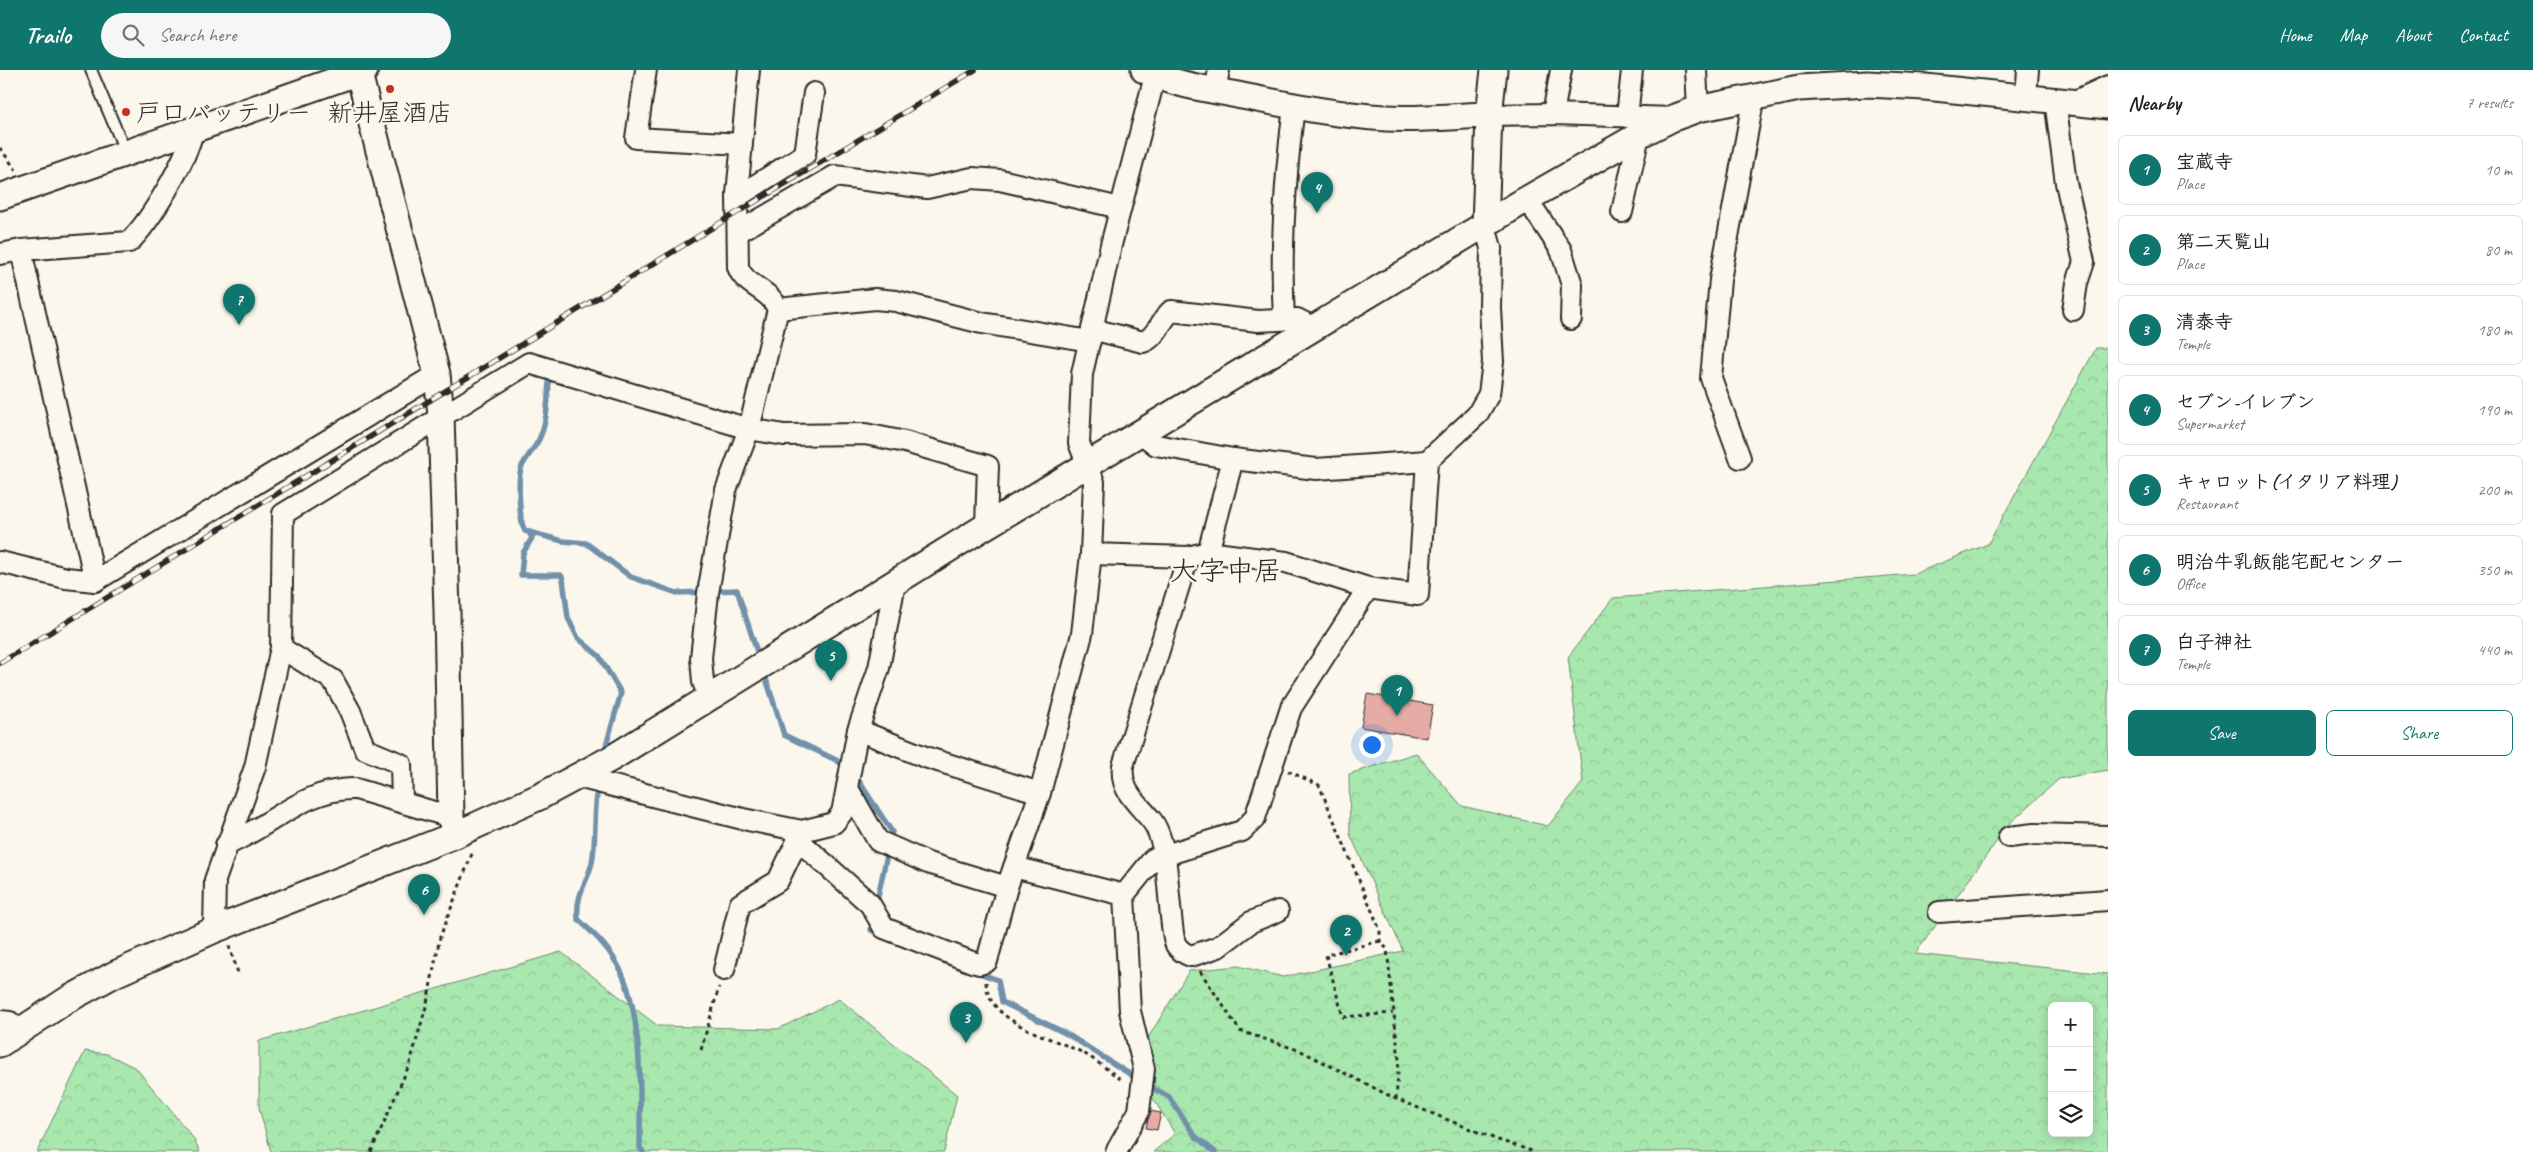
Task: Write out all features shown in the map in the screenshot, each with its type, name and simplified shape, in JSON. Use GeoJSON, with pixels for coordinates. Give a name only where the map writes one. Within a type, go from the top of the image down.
{"type":"FeatureCollection","features":[{"type":"Feature","properties":{"kind":"street"},"geometry":{"type":"LineString","coordinates":[[646,70],[636,138],[742,144]]}},
{"type":"Feature","properties":{"kind":"street"},"geometry":{"type":"LineString","coordinates":[[710,699],[703,682],[701,658],[708,593],[726,490],[748,429],[778,309],[773,298],[741,276],[738,266],[737,197],[749,70]]}},
{"type":"Feature","properties":{"kind":"street"},"geometry":{"type":"LineString","coordinates":[[1142,434],[1156,445],[1316,469],[1427,461],[1477,415],[1489,394],[1493,362],[1490,308],[1491,248],[1485,226],[1489,115],[1494,70]]}},
{"type":"Feature","properties":{"kind":"street"},"geometry":{"type":"LineString","coordinates":[[1553,114],[1560,70]]}},
{"type":"Feature","properties":{"kind":"street"},"geometry":{"type":"LineString","coordinates":[[1622,212],[1633,126],[1632,70]]}},
{"type":"Feature","properties":{"kind":"street"},"geometry":{"type":"LineString","coordinates":[[1696,70],[1698,109]]}},
{"type":"Feature","properties":{"kind":"street"},"geometry":{"type":"LineString","coordinates":[[2026,96],[2028,70]]}},
{"type":"Feature","properties":{"kind":"street"},"geometry":{"type":"LineString","coordinates":[[0,197],[193,132],[360,71],[437,374],[441,415],[459,826]]}},
{"type":"Feature","properties":{"kind":"street"},"geometry":{"type":"LineString","coordinates":[[578,777],[743,819],[800,836],[870,904],[884,928],[972,962],[980,964],[987,961],[1007,887],[1040,792],[1082,634],[1090,554],[1094,482],[1079,443],[1082,374],[1149,73],[1217,80],[1294,107],[1389,118],[1553,114],[1633,126],[1673,118],[1698,109],[1754,96],[1799,88],[1926,79],[2026,96],[2108,106]]}},
{"type":"Feature","properties":{"kind":"street"},"geometry":{"type":"LineString","coordinates":[[2064,101],[2108,86]]}},
{"type":"Feature","properties":{"kind":"street"},"geometry":{"type":"LineString","coordinates":[[737,197],[805,154],[814,93]]}},
{"type":"Feature","properties":{"kind":"street"},"geometry":{"type":"LineString","coordinates":[[1740,458],[1710,378],[1720,280],[1754,96]]}},
{"type":"Feature","properties":{"kind":"street"},"geometry":{"type":"LineString","coordinates":[[2064,101],[2066,184],[2084,262],[2077,283],[2073,310]]}},
{"type":"Feature","properties":{"kind":"street"},"geometry":{"type":"LineString","coordinates":[[1284,320],[1281,266],[1294,107]]}},
{"type":"Feature","properties":{"kind":"street"},"geometry":{"type":"LineString","coordinates":[[6,1032],[115,974],[218,928],[578,777],[710,699],[986,526],[1142,434],[1485,226],[1633,126]]}},
{"type":"Feature","properties":{"kind":"street"},"geometry":{"type":"LineString","coordinates":[[0,254],[21,250],[129,242],[141,230],[189,148],[193,132]]}},
{"type":"Feature","properties":{"kind":"street"},"geometry":{"type":"LineString","coordinates":[[738,232],[835,176],[927,188],[972,178],[1000,180],[1120,208]]}},
{"type":"Feature","properties":{"kind":"street"},"geometry":{"type":"LineString","coordinates":[[1527,198],[1561,250],[1572,285],[1571,319]]}},
{"type":"Feature","properties":{"kind":"street"},"geometry":{"type":"LineString","coordinates":[[21,250],[95,581]]}},
{"type":"Feature","properties":{"kind":"street"},"geometry":{"type":"LineString","coordinates":[[778,309],[875,299],[896,301],[982,323],[1143,342],[1150,340],[1164,317],[1171,311],[1258,321],[1297,319],[1315,328]]}},
{"type":"Feature","properties":{"kind":"street"},"geometry":{"type":"LineString","coordinates":[[218,928],[215,880],[226,844],[255,768],[281,648],[282,514],[441,415],[529,363],[748,429],[784,435],[865,434],[905,442],[988,466],[986,526]]}},
{"type":"Feature","properties":{"kind":"street"},"geometry":{"type":"LineString","coordinates":[[0,562],[66,578],[95,581],[437,374]]}},
{"type":"Feature","properties":{"kind":"street"},"geometry":{"type":"LineString","coordinates":[[1208,552],[1233,458]]}},
{"type":"Feature","properties":{"kind":"street"},"geometry":{"type":"LineString","coordinates":[[1090,554],[1188,557],[1208,552],[1286,562],[1368,588],[1418,595],[1427,461]]}},
{"type":"Feature","properties":{"kind":"street"},"geometry":{"type":"LineString","coordinates":[[1188,557],[1123,766],[1122,778],[1132,799],[1153,823],[1164,855],[1175,944],[1184,954],[1191,956],[1218,947],[1251,922],[1278,910]]}},
{"type":"Feature","properties":{"kind":"street"},"geometry":{"type":"LineString","coordinates":[[724,970],[740,904],[778,881],[800,836],[834,823],[842,813],[858,730],[879,668],[895,583]]}},
{"type":"Feature","properties":{"kind":"street"},"geometry":{"type":"LineString","coordinates":[[1116,1152],[1139,1111],[1144,1069],[1130,1011],[1124,895],[1146,866],[1154,859],[1242,830],[1248,826],[1260,810],[1292,708],[1368,588]]}},
{"type":"Feature","properties":{"kind":"street"},"geometry":{"type":"LineString","coordinates":[[281,648],[333,680],[350,711],[365,749],[400,764],[402,801]]}},
{"type":"Feature","properties":{"kind":"street"},"geometry":{"type":"LineString","coordinates":[[858,730],[925,757],[1040,792]]}},
{"type":"Feature","properties":{"kind":"street"},"geometry":{"type":"LineString","coordinates":[[226,844],[249,836],[309,797],[340,788],[356,788],[402,801],[459,826]]}},
{"type":"Feature","properties":{"kind":"street"},"geometry":{"type":"LineString","coordinates":[[847,788],[878,841],[928,863],[1007,887]]}},
{"type":"Feature","properties":{"kind":"street"},"geometry":{"type":"LineString","coordinates":[[2009,837],[2034,834],[2108,836]]}},
{"type":"Feature","properties":{"kind":"street"},"geometry":{"type":"LineString","coordinates":[[1014,867],[1124,895]]}},
{"type":"Feature","properties":{"kind":"street"},"geometry":{"type":"LineString","coordinates":[[1939,912],[2108,900]]}},
{"type":"Feature","properties":{"kind":"lane"},"geometry":{"type":"LineString","coordinates":[[91,70],[126,154]]}},
{"type":"Feature","properties":{"kind":"path"},"geometry":{"type":"LineString","coordinates":[[1274,765],[1319,785],[1380,930],[1380,941],[1387,948],[1399,1060],[1396,1099]]}},
{"type":"Feature","properties":{"kind":"path"},"geometry":{"type":"LineString","coordinates":[[371,1152],[410,1063],[427,1003],[440,937],[477,842],[459,826]]}},
{"type":"Feature","properties":{"kind":"path"},"geometry":{"type":"LineString","coordinates":[[218,928],[238,973]]}},
{"type":"Feature","properties":{"kind":"path"},"geometry":{"type":"LineString","coordinates":[[1380,941],[1326,955],[1343,1017],[1393,1013]]}},
{"type":"Feature","properties":{"kind":"path"},"geometry":{"type":"LineString","coordinates":[[1191,956],[1240,1031],[1301,1051],[1396,1099],[1498,1140],[1535,1152]]}},
{"type":"Feature","properties":{"kind":"path"},"geometry":{"type":"LineString","coordinates":[[987,961],[986,985],[994,1005],[1014,1022],[1085,1054],[1142,1095]]}},
{"type":"Feature","properties":{"kind":"path"},"geometry":{"type":"LineString","coordinates":[[701,1050],[724,970]]}},
{"type":"Feature","properties":{"kind":"green space"},"geometry":{"type":"Polygon","coordinates":[[[2096,348],[2108,348],[2108,770],[2059,779],[2010,823],[1915,954],[2108,974],[2108,1152],[1153,1152],[1175,1134],[1132,1064],[1189,971],[1238,966],[1283,977],[1403,951],[1350,834],[1349,774],[1416,753],[1462,806],[1548,826],[1583,782],[1568,657],[1613,598],[1914,574],[1988,544],[2096,348]]]}},
{"type":"Feature","properties":{"kind":"green space"},"geometry":{"type":"Polygon","coordinates":[[[561,952],[658,1026],[778,1029],[839,999],[957,1095],[944,1152],[271,1152],[259,1108],[259,1041],[561,952]]]}},
{"type":"Feature","properties":{"kind":"green space"},"geometry":{"type":"Polygon","coordinates":[[[85,1051],[107,1054],[136,1068],[194,1139],[200,1152],[37,1152],[85,1051]]]}},
{"type":"Feature","properties":{"kind":"building"},"geometry":{"type":"Polygon","coordinates":[[[1367,694],[1433,705],[1427,738],[1361,727],[1367,694]]]}},
{"type":"Feature","properties":{"kind":"building"},"geometry":{"type":"Polygon","coordinates":[[[1150,1111],[1161,1113],[1157,1130],[1146,1128],[1150,1111]]]}},
{"type":"Feature","properties":{"kind":"waterway"},"geometry":{"type":"LineString","coordinates":[[549,382],[547,411],[543,429],[539,440],[520,471],[520,508],[525,531],[563,541],[586,543],[631,577],[677,593],[704,592]]}},
{"type":"Feature","properties":{"kind":"waterway"},"geometry":{"type":"LineString","coordinates":[[529,532],[532,538],[523,553],[521,575],[561,575],[568,618],[578,638],[599,656],[621,693],[604,753]]}},
{"type":"Feature","properties":{"kind":"waterway"},"geometry":{"type":"LineString","coordinates":[[713,591],[737,590],[759,658]]}},
{"type":"Feature","properties":{"kind":"waterway"},"geometry":{"type":"LineString","coordinates":[[764,672],[784,735],[836,760],[846,767]]}},
{"type":"Feature","properties":{"kind":"waterway"},"geometry":{"type":"LineString","coordinates":[[855,775],[892,832],[876,905]]}},
{"type":"Feature","properties":{"kind":"waterway"},"geometry":{"type":"LineString","coordinates":[[598,787],[592,864],[579,900],[578,919],[599,939],[616,962],[632,1003],[640,1078],[640,1148],[643,1152]]}},
{"type":"Feature","properties":{"kind":"waterway"},"geometry":{"type":"LineString","coordinates":[[873,919],[871,930],[880,934]]}},
{"type":"Feature","properties":{"kind":"waterway"},"geometry":{"type":"LineString","coordinates":[[974,971],[998,980],[1002,1002],[1067,1034],[1139,1080]]}},
{"type":"Feature","properties":{"kind":"waterway"},"geometry":{"type":"LineString","coordinates":[[1147,1085],[1169,1097],[1195,1136],[1215,1152]]}},
{"type":"Feature","properties":{"kind":"railway"},"geometry":{"type":"LineString","coordinates":[[0,663],[738,212],[975,70]]}},
{"type":"Feature","properties":{"kind":"place","name":"新井屋酒店"},"geometry":{"type":"Point","coordinates":[390,89]}},
{"type":"Feature","properties":{"kind":"place","name":"戸口バッテリー"},"geometry":{"type":"Point","coordinates":[126,112]}},
{"type":"Feature","properties":{"kind":"place","name":"セブン-イレブン"},"geometry":{"type":"Point","coordinates":[1317,213]}},
{"type":"Feature","properties":{"kind":"place","name":"白子神社"},"geometry":{"type":"Point","coordinates":[239,325]}},
{"type":"Feature","properties":{"kind":"place","name":"キャロット(イタリア料理)"},"geometry":{"type":"Point","coordinates":[831,681]}},
{"type":"Feature","properties":{"kind":"place","name":"宝蔵寺"},"geometry":{"type":"Point","coordinates":[1397,716]}},
{"type":"Feature","properties":{"kind":"place","name":"明治牛乳飯能宅配センター"},"geometry":{"type":"Point","coordinates":[424,915]}},
{"type":"Feature","properties":{"kind":"place","name":"第二天覧山"},"geometry":{"type":"Point","coordinates":[1346,956]}},
{"type":"Feature","properties":{"kind":"place","name":"清泰寺"},"geometry":{"type":"Point","coordinates":[966,1043]}},
{"type":"Feature","properties":{"kind":"district","name":"大字中居"},"geometry":{"type":"Point","coordinates":[1226,570]}}]}
